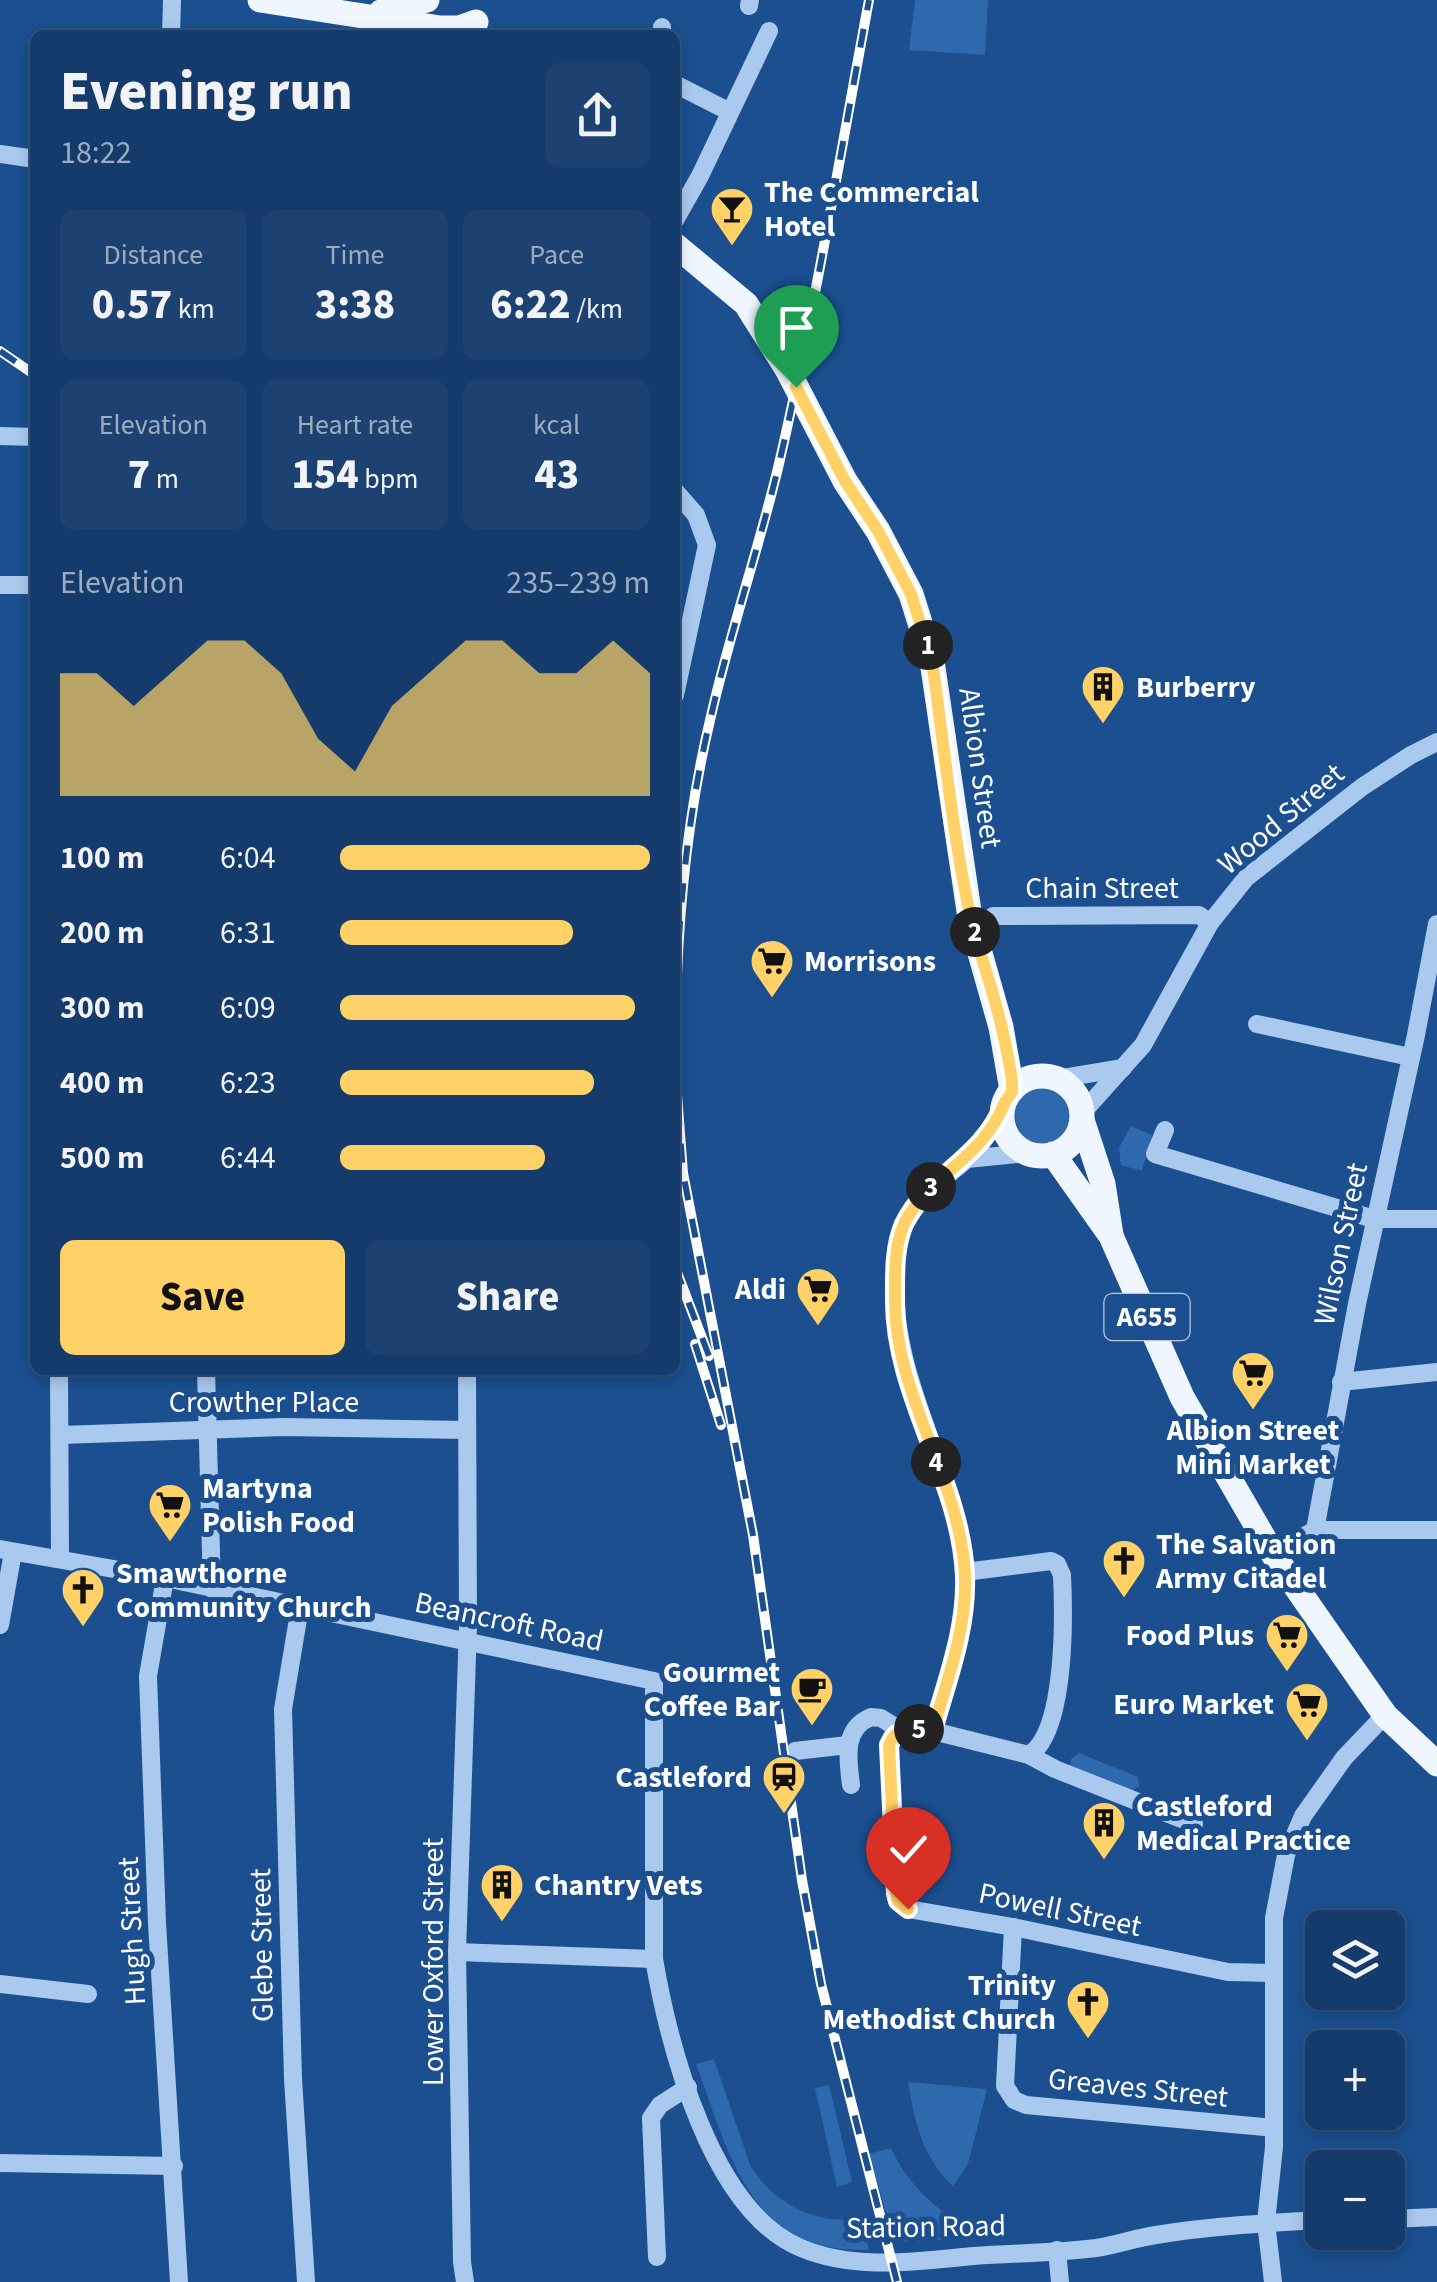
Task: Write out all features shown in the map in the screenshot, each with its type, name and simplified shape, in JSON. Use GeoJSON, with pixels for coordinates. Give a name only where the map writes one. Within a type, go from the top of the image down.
{"type":"FeatureCollection","features":[{"type":"Feature","properties":{"kind":"main road"},"geometry":{"type":"LineString","coordinates":[[260,0],[440,28],[459,28],[474,19]]}},
{"type":"Feature","properties":{"kind":"main road"},"geometry":{"type":"LineString","coordinates":[[362,15],[427,0]]}},
{"type":"Feature","properties":{"kind":"main road","name":"Albion Street"},"geometry":{"type":"LineString","coordinates":[[680,249],[746,304],[886,547],[922,622],[932,661],[970,918],[1002,1027],[1007,1100]]}},
{"type":"Feature","properties":{"kind":"main road"},"geometry":{"type":"LineString","coordinates":[[1002,1027],[1052,1078],[1074,1092],[1082,1116],[1076,1138],[1068,1147],[1040,1154],[1011,1141],[1005,1130],[1007,1100],[1022,1082],[1052,1078]]}},
{"type":"Feature","properties":{"kind":"main road","name":"A655"},"geometry":{"type":"LineString","coordinates":[[1082,1116],[1103,1184],[1112,1236],[1182,1397],[1273,1554],[1385,1715],[1437,1764]]}},
{"type":"Feature","properties":{"kind":"main road","name":"A655"},"geometry":{"type":"LineString","coordinates":[[1040,1154],[1112,1236]]}},
{"type":"Feature","properties":{"kind":"street"},"geometry":{"type":"LineString","coordinates":[[171,30],[172,0]]}},
{"type":"Feature","properties":{"kind":"street"},"geometry":{"type":"LineString","coordinates":[[680,210],[769,31]]}},
{"type":"Feature","properties":{"kind":"street"},"geometry":{"type":"LineString","coordinates":[[680,86],[730,112]]}},
{"type":"Feature","properties":{"kind":"street"},"geometry":{"type":"LineString","coordinates":[[0,154],[30,158]]}},
{"type":"Feature","properties":{"kind":"street"},"geometry":{"type":"LineString","coordinates":[[0,436],[30,437]]}},
{"type":"Feature","properties":{"kind":"street"},"geometry":{"type":"LineString","coordinates":[[680,497],[696,515],[708,545],[680,648]]}},
{"type":"Feature","properties":{"kind":"street"},"geometry":{"type":"LineString","coordinates":[[0,585],[30,585]]}},
{"type":"Feature","properties":{"kind":"street","name":"Wood Street"},"geometry":{"type":"LineString","coordinates":[[1082,1116],[1143,1045],[1210,923],[1246,878],[1362,786],[1437,742]]}},
{"type":"Feature","properties":{"kind":"street","name":"Chain Street"},"geometry":{"type":"LineString","coordinates":[[992,916],[1199,916],[1210,923]]}},
{"type":"Feature","properties":{"kind":"street","name":"Wilson Street"},"geometry":{"type":"LineString","coordinates":[[1315,1530],[1341,1382],[1437,924]]}},
{"type":"Feature","properties":{"kind":"street"},"geometry":{"type":"LineString","coordinates":[[1257,1024],[1410,1057]]}},
{"type":"Feature","properties":{"kind":"street"},"geometry":{"type":"LineString","coordinates":[[1416,1035],[1437,1036]]}},
{"type":"Feature","properties":{"kind":"street"},"geometry":{"type":"LineString","coordinates":[[1052,1078],[1124,1068]]}},
{"type":"Feature","properties":{"kind":"street"},"geometry":{"type":"LineString","coordinates":[[933,1730],[957,1646],[965,1572],[955,1518],[902,1350],[894,1305],[896,1260],[904,1226],[930,1188],[967,1159],[1007,1100]]}},
{"type":"Feature","properties":{"kind":"street"},"geometry":{"type":"LineString","coordinates":[[1165,1130],[1156,1154],[1374,1219],[1437,1218]]}},
{"type":"Feature","properties":{"kind":"street"},"geometry":{"type":"LineString","coordinates":[[967,1159],[1040,1154]]}},
{"type":"Feature","properties":{"kind":"street"},"geometry":{"type":"LineString","coordinates":[[1341,1382],[1437,1372]]}},
{"type":"Feature","properties":{"kind":"street"},"geometry":{"type":"LineString","coordinates":[[59,1375],[60,1559]]}},
{"type":"Feature","properties":{"kind":"street"},"geometry":{"type":"LineString","coordinates":[[206,1375],[212,1589]]}},
{"type":"Feature","properties":{"kind":"street","name":"Lower Oxford Street"},"geometry":{"type":"LineString","coordinates":[[465,2282],[457,1952],[468,1642],[467,1375]]}},
{"type":"Feature","properties":{"kind":"street","name":"Crowther Place"},"geometry":{"type":"LineString","coordinates":[[62,1435],[208,1428],[467,1430]]}},
{"type":"Feature","properties":{"kind":"street"},"geometry":{"type":"LineString","coordinates":[[1273,1554],[1315,1530],[1437,1530]]}},
{"type":"Feature","properties":{"kind":"street"},"geometry":{"type":"LineString","coordinates":[[0,1624],[6,1551]]}},
{"type":"Feature","properties":{"kind":"street","name":"Beancroft Road"},"geometry":{"type":"LineString","coordinates":[[6,1551],[164,1578],[654,1681]]}},
{"type":"Feature","properties":{"kind":"street"},"geometry":{"type":"LineString","coordinates":[[965,1572],[1051,1561],[1057,1564],[1062,1576],[1056,1702],[1038,1749],[1029,1755]]}},
{"type":"Feature","properties":{"kind":"street","name":"Hugh Street"},"geometry":{"type":"LineString","coordinates":[[164,1578],[148,1676],[157,1922],[179,2282]]}},
{"type":"Feature","properties":{"kind":"street","name":"Glebe Street"},"geometry":{"type":"LineString","coordinates":[[300,1607],[283,1709],[293,2080],[306,2282]]}},
{"type":"Feature","properties":{"kind":"street","name":"Station Road"},"geometry":{"type":"LineString","coordinates":[[654,1681],[654,1959],[661,1999],[707,2139],[734,2191],[766,2226],[800,2248],[865,2262],[1096,2248],[1155,2235],[1305,2221]]}},
{"type":"Feature","properties":{"kind":"street"},"geometry":{"type":"LineString","coordinates":[[1273,2282],[1266,2222],[1274,2128],[1274,1918],[1294,1832],[1344,1758],[1385,1715]]}},
{"type":"Feature","properties":{"kind":"street"},"geometry":{"type":"LineString","coordinates":[[851,1785],[848,1745],[853,1730],[872,1716],[902,1729],[933,1730],[1029,1755],[1054,1769],[1194,1824]]}},
{"type":"Feature","properties":{"kind":"street","name":"Powell Street"},"geometry":{"type":"LineString","coordinates":[[902,1729],[889,1745],[898,1901],[908,1909],[1013,1926],[1228,1972],[1274,1974]]}},
{"type":"Feature","properties":{"kind":"street"},"geometry":{"type":"LineString","coordinates":[[794,1752],[848,1745]]}},
{"type":"Feature","properties":{"kind":"street","name":"Greaves Street"},"geometry":{"type":"LineString","coordinates":[[1013,1926],[1005,2086],[1014,2100],[1274,2128]]}},
{"type":"Feature","properties":{"kind":"street"},"geometry":{"type":"LineString","coordinates":[[457,1952],[654,1959]]}},
{"type":"Feature","properties":{"kind":"street"},"geometry":{"type":"LineString","coordinates":[[0,1984],[88,1994]]}},
{"type":"Feature","properties":{"kind":"street"},"geometry":{"type":"LineString","coordinates":[[657,2257],[651,2118],[660,2105],[688,2087]]}},
{"type":"Feature","properties":{"kind":"street"},"geometry":{"type":"LineString","coordinates":[[0,2164],[174,2166]]}},
{"type":"Feature","properties":{"kind":"street"},"geometry":{"type":"LineString","coordinates":[[1405,2218],[1437,2217]]}},
{"type":"Feature","properties":{"kind":"street"},"geometry":{"type":"LineString","coordinates":[[1057,2250],[1060,2282]]}},
{"type":"Feature","properties":{"kind":"shaded area"},"geometry":{"type":"Polygon","coordinates":[[[915,0],[988,0],[985,55],[909,50],[915,0]]]}},
{"type":"Feature","properties":{"kind":"shaded area"},"geometry":{"type":"Polygon","coordinates":[[[1045,1085],[1066,1094],[1075,1115],[1066,1136],[1045,1145],[1024,1136],[1015,1115],[1024,1094],[1045,1085]]]}},
{"type":"Feature","properties":{"kind":"shaded area"},"geometry":{"type":"Polygon","coordinates":[[[1131,1126],[1152,1135],[1142,1171],[1121,1165],[1119,1148],[1131,1126]]]}},
{"type":"Feature","properties":{"kind":"shaded area"},"geometry":{"type":"Polygon","coordinates":[[[1079,1753],[1138,1777],[1139,1787],[1128,1792],[1070,1769],[1071,1759],[1079,1753]]]}},
{"type":"Feature","properties":{"kind":"shaded area"},"geometry":{"type":"Polygon","coordinates":[[[714,2059],[750,2165],[760,2179],[784,2201],[813,2215],[861,2218],[869,2250],[829,2247],[797,2236],[771,2217],[751,2193],[734,2164],[696,2064],[714,2059]]]}},
{"type":"Feature","properties":{"kind":"shaded area"},"geometry":{"type":"Polygon","coordinates":[[[908,2082],[987,2089],[968,2164],[953,2186],[934,2163],[922,2138],[908,2082]]]}},
{"type":"Feature","properties":{"kind":"shaded area"},"geometry":{"type":"Polygon","coordinates":[[[829,2085],[852,2182],[837,2187],[815,2088],[829,2085]]]}},
{"type":"Feature","properties":{"kind":"shaded area"},"geometry":{"type":"Polygon","coordinates":[[[891,2148],[911,2181],[929,2200],[961,2223],[997,2238],[895,2242],[869,2154],[891,2148]]]}},
{"type":"Feature","properties":{"kind":"railway"},"geometry":{"type":"LineString","coordinates":[[680,926],[702,758],[791,410],[869,0]]}},
{"type":"Feature","properties":{"kind":"railway"},"geometry":{"type":"LineString","coordinates":[[0,351],[30,372]]}},
{"type":"Feature","properties":{"kind":"railway"},"geometry":{"type":"LineString","coordinates":[[680,1134],[683,1173],[753,1535],[802,1880],[821,1984],[897,2282]]}},
{"type":"Feature","properties":{"kind":"railway"},"geometry":{"type":"LineString","coordinates":[[680,1280],[709,1356]]}},
{"type":"Feature","properties":{"kind":"railway"},"geometry":{"type":"LineString","coordinates":[[695,1344],[721,1425]]}},
{"type":"Feature","properties":{"kind":"place","name":"The Commercial Hotel"},"geometry":{"type":"Point","coordinates":[732,247]}},
{"type":"Feature","properties":{"kind":"place","name":"Burberry"},"geometry":{"type":"Point","coordinates":[1103,725]}},
{"type":"Feature","properties":{"kind":"place","name":"Morrisons"},"geometry":{"type":"Point","coordinates":[772,999]}},
{"type":"Feature","properties":{"kind":"place","name":"Aldi"},"geometry":{"type":"Point","coordinates":[818,1327]}},
{"type":"Feature","properties":{"kind":"place","name":"Albion Street Mini Market"},"geometry":{"type":"Point","coordinates":[1253,1411]}},
{"type":"Feature","properties":{"kind":"place","name":"Martyna Polish Food"},"geometry":{"type":"Point","coordinates":[170,1543]}},
{"type":"Feature","properties":{"kind":"place","name":"The Salvation Army Citadel"},"geometry":{"type":"Point","coordinates":[1124,1599]}},
{"type":"Feature","properties":{"kind":"place","name":"Smawthorne Community Church"},"geometry":{"type":"Point","coordinates":[83,1628]}},
{"type":"Feature","properties":{"kind":"place","name":"Food Plus"},"geometry":{"type":"Point","coordinates":[1287,1673]}},
{"type":"Feature","properties":{"kind":"place","name":"Gourmet Coffee Bar"},"geometry":{"type":"Point","coordinates":[812,1727]}},
{"type":"Feature","properties":{"kind":"place","name":"Euro Market"},"geometry":{"type":"Point","coordinates":[1307,1742]}},
{"type":"Feature","properties":{"kind":"place","name":"Castleford"},"geometry":{"type":"Point","coordinates":[784,1815]}},
{"type":"Feature","properties":{"kind":"place","name":"Castleford Medical Practice"},"geometry":{"type":"Point","coordinates":[1104,1861]}},
{"type":"Feature","properties":{"kind":"place","name":"Chantry Vets"},"geometry":{"type":"Point","coordinates":[502,1923]}},
{"type":"Feature","properties":{"kind":"place","name":"Trinity Methodist Church"},"geometry":{"type":"Point","coordinates":[1088,2040]}},
{"type":"Feature","properties":{"kind":"route"},"geometry":{"type":"LineString","coordinates":[[796,387],[845,481],[878,531],[922,622],[932,661],[970,918],[1002,1027],[1012,1090],[984,1140],[930,1188],[914,1208],[898,1244],[894,1305],[897,1327],[926,1434],[955,1518],[965,1572],[957,1646],[933,1730],[904,1728],[893,1735],[889,1745],[896,1893],[898,1901],[908,1909]]}}]}
